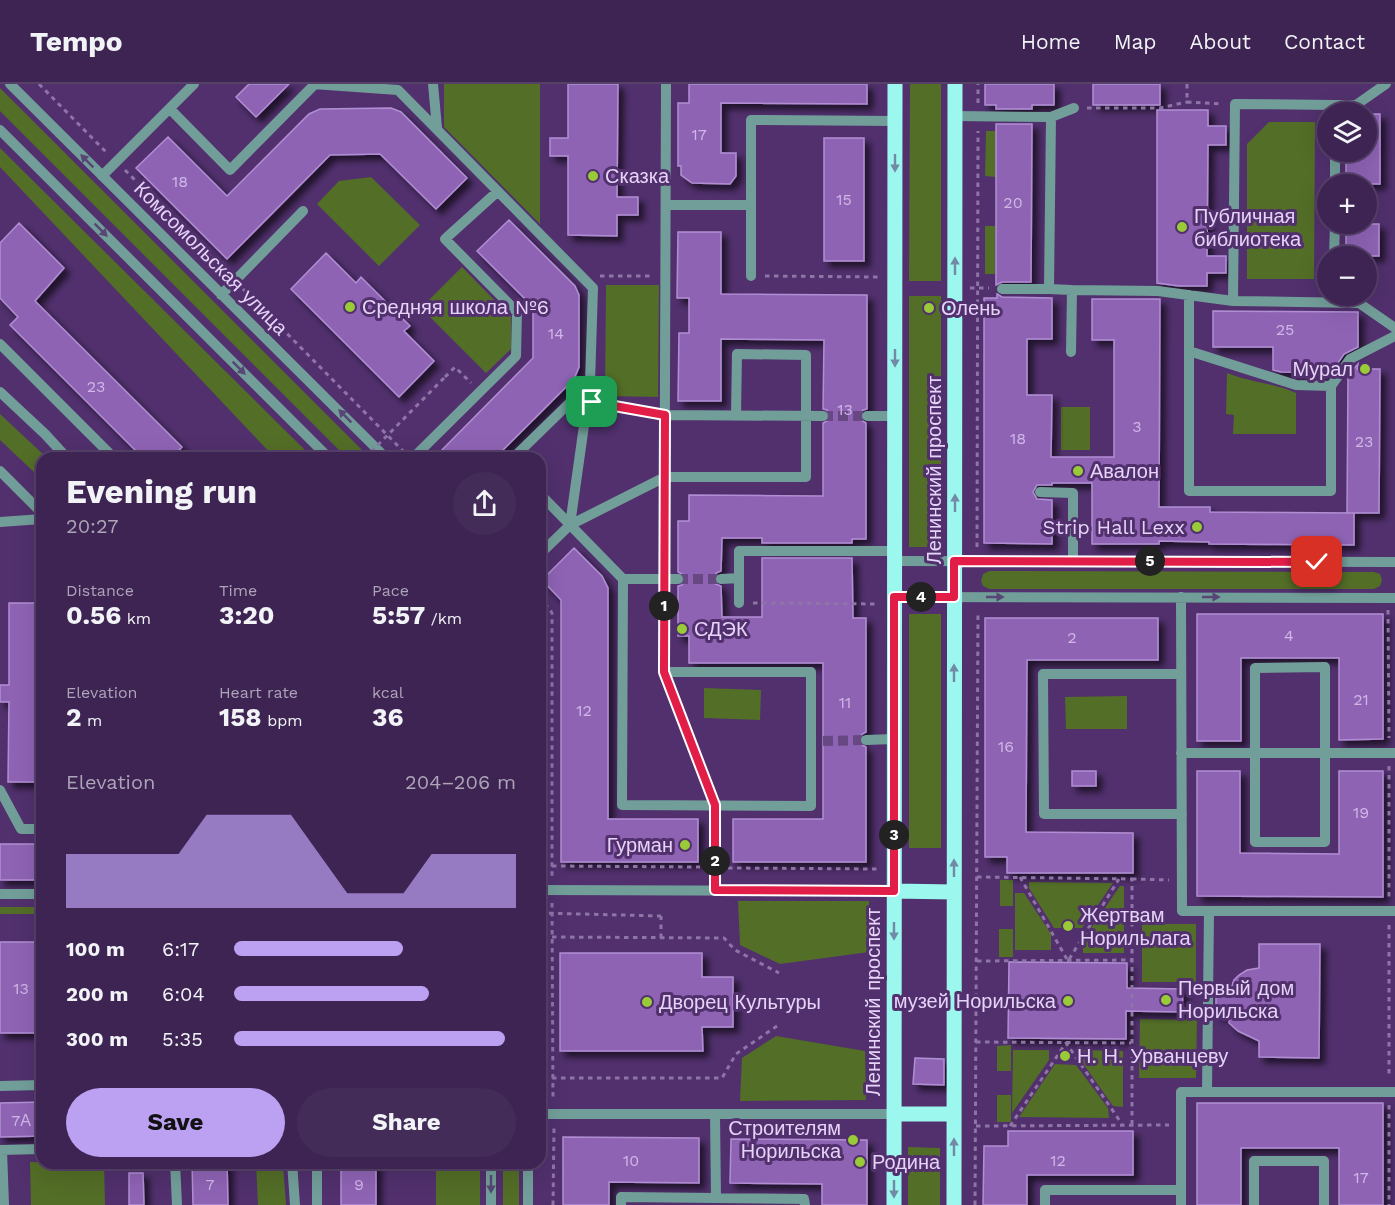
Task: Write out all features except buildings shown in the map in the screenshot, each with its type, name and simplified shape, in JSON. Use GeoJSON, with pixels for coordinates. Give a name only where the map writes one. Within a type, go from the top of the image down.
{"type":"FeatureCollection","features":[{"type":"Feature","properties":{"kind":"main road","name":"Ленинский проспект"},"geometry":{"type":"LineString","coordinates":[[894,1205],[895,84]]}},
{"type":"Feature","properties":{"kind":"main road","name":"Ленинский проспект"},"geometry":{"type":"LineString","coordinates":[[954,1205],[955,84]]}},
{"type":"Feature","properties":{"kind":"main road","name":"Ленинский проспект"},"geometry":{"type":"LineString","coordinates":[[894,891],[954,892]]}},
{"type":"Feature","properties":{"kind":"main road","name":"Ленинский проспект"},"geometry":{"type":"LineString","coordinates":[[894,1114],[954,1114]]}},
{"type":"Feature","properties":{"kind":"street","name":"Комсомольская улица"},"geometry":{"type":"LineString","coordinates":[[10,84],[380,452]]}},
{"type":"Feature","properties":{"kind":"street"},"geometry":{"type":"LineString","coordinates":[[102,176],[194,84]]}},
{"type":"Feature","properties":{"kind":"street"},"geometry":{"type":"LineString","coordinates":[[433,84],[436,128]]}},
{"type":"Feature","properties":{"kind":"street"},"geometry":{"type":"LineString","coordinates":[[666,84],[664,672],[715,805],[715,890]]}},
{"type":"Feature","properties":{"kind":"street"},"geometry":{"type":"LineString","coordinates":[[1360,102],[1386,84]]}},
{"type":"Feature","properties":{"kind":"street"},"geometry":{"type":"LineString","coordinates":[[170,108],[230,170],[314,85],[400,87],[497,192],[593,288],[590,383],[570,525]]}},
{"type":"Feature","properties":{"kind":"street"},"geometry":{"type":"LineString","coordinates":[[1233,301],[1235,104],[1317,108]]}},
{"type":"Feature","properties":{"kind":"street"},"geometry":{"type":"LineString","coordinates":[[955,116],[1051,117],[1074,108]]}},
{"type":"Feature","properties":{"kind":"street"},"geometry":{"type":"LineString","coordinates":[[1050,290],[1051,117]]}},
{"type":"Feature","properties":{"kind":"street"},"geometry":{"type":"LineString","coordinates":[[751,276],[751,120],[895,121]]}},
{"type":"Feature","properties":{"kind":"street"},"geometry":{"type":"LineString","coordinates":[[0,130],[323,452]]}},
{"type":"Feature","properties":{"kind":"street"},"geometry":{"type":"LineString","coordinates":[[419,452],[516,356],[517,312],[445,239],[497,192]]}},
{"type":"Feature","properties":{"kind":"street"},"geometry":{"type":"LineString","coordinates":[[666,205],[751,205]]}},
{"type":"Feature","properties":{"kind":"street"},"geometry":{"type":"LineString","coordinates":[[221,295],[303,211]]}},
{"type":"Feature","properties":{"kind":"street"},"geometry":{"type":"LineString","coordinates":[[1002,289],[1158,291],[1233,301],[1317,299]]}},
{"type":"Feature","properties":{"kind":"street"},"geometry":{"type":"LineString","coordinates":[[1071,352],[1072,290]]}},
{"type":"Feature","properties":{"kind":"street"},"geometry":{"type":"LineString","coordinates":[[1189,295],[1189,491],[1331,491],[1331,386],[1350,359],[1395,336]]}},
{"type":"Feature","properties":{"kind":"street"},"geometry":{"type":"LineString","coordinates":[[1363,306],[1395,328]]}},
{"type":"Feature","properties":{"kind":"street"},"geometry":{"type":"LineString","coordinates":[[0,344],[108,452]]}},
{"type":"Feature","properties":{"kind":"street"},"geometry":{"type":"LineString","coordinates":[[1189,351],[1296,385],[1331,386]]}},
{"type":"Feature","properties":{"kind":"street"},"geometry":{"type":"LineString","coordinates":[[546,548],[570,525],[665,477],[806,477],[806,355],[737,354],[736,416]]}},
{"type":"Feature","properties":{"kind":"street"},"geometry":{"type":"LineString","coordinates":[[590,383],[592,402],[665,415],[823,416]]}},
{"type":"Feature","properties":{"kind":"street"},"geometry":{"type":"LineString","coordinates":[[519,452],[590,383]]}},
{"type":"Feature","properties":{"kind":"street"},"geometry":{"type":"LineString","coordinates":[[0,392],[62,452]]}},
{"type":"Feature","properties":{"kind":"street"},"geometry":{"type":"LineString","coordinates":[[867,416],[895,416]]}},
{"type":"Feature","properties":{"kind":"street"},"geometry":{"type":"LineString","coordinates":[[0,471],[36,507]]}},
{"type":"Feature","properties":{"kind":"street"},"geometry":{"type":"LineString","coordinates":[[1040,492],[1073,493],[1073,561]]}},
{"type":"Feature","properties":{"kind":"street"},"geometry":{"type":"LineString","coordinates":[[546,500],[623,579],[622,805],[811,806],[811,672],[664,672]]}},
{"type":"Feature","properties":{"kind":"street"},"geometry":{"type":"LineString","coordinates":[[0,522],[36,519]]}},
{"type":"Feature","properties":{"kind":"street"},"geometry":{"type":"LineString","coordinates":[[739,603],[739,551],[894,556],[954,561],[1395,562]]}},
{"type":"Feature","properties":{"kind":"street"},"geometry":{"type":"LineString","coordinates":[[721,579],[739,578]]}},
{"type":"Feature","properties":{"kind":"street"},"geometry":{"type":"LineString","coordinates":[[623,579],[678,579]]}},
{"type":"Feature","properties":{"kind":"street"},"geometry":{"type":"LineString","coordinates":[[894,597],[1395,598]]}},
{"type":"Feature","properties":{"kind":"street"},"geometry":{"type":"LineString","coordinates":[[1181,597],[1182,912],[1395,911]]}},
{"type":"Feature","properties":{"kind":"street"},"geometry":{"type":"LineString","coordinates":[[1255,668],[1325,668],[1325,753],[1325,842],[1255,842],[1255,668]]}},
{"type":"Feature","properties":{"kind":"street"},"geometry":{"type":"LineString","coordinates":[[1181,674],[1043,674],[1043,686],[1044,814],[1182,814]]}},
{"type":"Feature","properties":{"kind":"street"},"geometry":{"type":"LineString","coordinates":[[866,740],[894,739]]}},
{"type":"Feature","properties":{"kind":"street"},"geometry":{"type":"LineString","coordinates":[[811,741],[823,741]]}},
{"type":"Feature","properties":{"kind":"street"},"geometry":{"type":"LineString","coordinates":[[1181,753],[1395,753]]}},
{"type":"Feature","properties":{"kind":"street"},"geometry":{"type":"LineString","coordinates":[[0,790],[21,829],[36,829]]}},
{"type":"Feature","properties":{"kind":"street"},"geometry":{"type":"LineString","coordinates":[[546,890],[894,891]]}},
{"type":"Feature","properties":{"kind":"street"},"geometry":{"type":"LineString","coordinates":[[0,894],[36,894]]}},
{"type":"Feature","properties":{"kind":"street"},"geometry":{"type":"LineString","coordinates":[[1207,1092],[1209,912]]}},
{"type":"Feature","properties":{"kind":"street"},"geometry":{"type":"LineString","coordinates":[[0,1086],[36,1085]]}},
{"type":"Feature","properties":{"kind":"street"},"geometry":{"type":"LineString","coordinates":[[1181,1205],[1180,1092],[1395,1092]]}},
{"type":"Feature","properties":{"kind":"street"},"geometry":{"type":"LineString","coordinates":[[546,1113],[894,1114]]}},
{"type":"Feature","properties":{"kind":"street"},"geometry":{"type":"LineString","coordinates":[[715,1114],[716,1198]]}},
{"type":"Feature","properties":{"kind":"street"},"geometry":{"type":"LineString","coordinates":[[4,1205],[1,1150],[36,1149]]}},
{"type":"Feature","properties":{"kind":"street"},"geometry":{"type":"LineString","coordinates":[[1254,1205],[1254,1161],[1324,1161],[1324,1205]]}},
{"type":"Feature","properties":{"kind":"street"},"geometry":{"type":"LineString","coordinates":[[175,1169],[177,1205]]}},
{"type":"Feature","properties":{"kind":"street"},"geometry":{"type":"LineString","coordinates":[[292,1169],[295,1205]]}},
{"type":"Feature","properties":{"kind":"street"},"geometry":{"type":"LineString","coordinates":[[316,1169],[317,1205]]}},
{"type":"Feature","properties":{"kind":"street"},"geometry":{"type":"LineString","coordinates":[[491,1169],[491,1205]]}},
{"type":"Feature","properties":{"kind":"street"},"geometry":{"type":"LineString","coordinates":[[528,1169],[528,1205]]}},
{"type":"Feature","properties":{"kind":"street"},"geometry":{"type":"LineString","coordinates":[[1045,1205],[1045,1190],[1181,1190]]}},
{"type":"Feature","properties":{"kind":"street"},"geometry":{"type":"LineString","coordinates":[[621,1205],[621,1197],[804,1199],[805,1205]]}},
{"type":"Feature","properties":{"kind":"path"},"geometry":{"type":"LineString","coordinates":[[977,548],[978,84]]}},
{"type":"Feature","properties":{"kind":"path"},"geometry":{"type":"LineString","coordinates":[[1187,84],[1187,102]]}},
{"type":"Feature","properties":{"kind":"path"},"geometry":{"type":"LineString","coordinates":[[1074,108],[1161,108],[1187,102],[1235,104]]}},
{"type":"Feature","properties":{"kind":"path"},"geometry":{"type":"LineString","coordinates":[[593,288],[596,276],[666,277]]}},
{"type":"Feature","properties":{"kind":"path"},"geometry":{"type":"LineString","coordinates":[[751,276],[878,277]]}},
{"type":"Feature","properties":{"kind":"path"},"geometry":{"type":"LineString","coordinates":[[970,288],[1002,289]]}},
{"type":"Feature","properties":{"kind":"path"},"geometry":{"type":"LineString","coordinates":[[371,452],[455,367],[480,391]]}},
{"type":"Feature","properties":{"kind":"path"},"geometry":{"type":"LineString","coordinates":[[739,603],[877,604]]}},
{"type":"Feature","properties":{"kind":"path"},"geometry":{"type":"LineString","coordinates":[[975,1205],[977,611]]}},
{"type":"Feature","properties":{"kind":"path"},"geometry":{"type":"LineString","coordinates":[[977,877],[1182,880]]}},
{"type":"Feature","properties":{"kind":"path"},"geometry":{"type":"LineString","coordinates":[[1020,878],[1068,960]]}},
{"type":"Feature","properties":{"kind":"path"},"geometry":{"type":"LineString","coordinates":[[1068,960],[1119,879]]}},
{"type":"Feature","properties":{"kind":"path"},"geometry":{"type":"LineString","coordinates":[[1131,1125],[1132,879]]}},
{"type":"Feature","properties":{"kind":"path"},"geometry":{"type":"LineString","coordinates":[[546,913],[661,916],[661,938]]}},
{"type":"Feature","properties":{"kind":"path"},"geometry":{"type":"LineString","coordinates":[[552,937],[724,938],[735,950],[779,973]]}},
{"type":"Feature","properties":{"kind":"path"},"geometry":{"type":"LineString","coordinates":[[976,961],[1132,960]]}},
{"type":"Feature","properties":{"kind":"path"},"geometry":{"type":"LineString","coordinates":[[552,1078],[722,1078],[736,1054],[777,1026]]}},
{"type":"Feature","properties":{"kind":"path"},"geometry":{"type":"LineString","coordinates":[[976,1042],[1131,1043]]}},
{"type":"Feature","properties":{"kind":"path"},"geometry":{"type":"LineString","coordinates":[[1066,1042],[1123,1125]]}},
{"type":"Feature","properties":{"kind":"path"},"geometry":{"type":"LineString","coordinates":[[1010,1126],[1066,1042]]}},
{"type":"Feature","properties":{"kind":"path"},"geometry":{"type":"LineString","coordinates":[[976,1126],[1181,1125]]}},
{"type":"Feature","properties":{"kind":"green space"},"geometry":{"type":"Polygon","coordinates":[[[444,84],[540,84],[540,224],[444,127],[444,84]]]}},
{"type":"Feature","properties":{"kind":"green space"},"geometry":{"type":"Polygon","coordinates":[[[910,84],[941,84],[941,281],[909,281],[910,84]]]}},
{"type":"Feature","properties":{"kind":"green space"},"geometry":{"type":"Polygon","coordinates":[[[0,88],[364,452],[341,452],[0,111],[0,88]]]}},
{"type":"Feature","properties":{"kind":"green space"},"geometry":{"type":"Polygon","coordinates":[[[1269,122],[1315,122],[1314,279],[1247,279],[1247,144],[1269,122]]]}},
{"type":"Feature","properties":{"kind":"green space"},"geometry":{"type":"Polygon","coordinates":[[[986,131],[996,131],[996,177],[985,176],[986,131]]]}},
{"type":"Feature","properties":{"kind":"green space"},"geometry":{"type":"Polygon","coordinates":[[[0,148],[307,452],[269,452],[0,167],[0,148]]]}},
{"type":"Feature","properties":{"kind":"green space"},"geometry":{"type":"Polygon","coordinates":[[[371,177],[420,225],[379,266],[317,204],[339,181],[371,177]]]}},
{"type":"Feature","properties":{"kind":"green space"},"geometry":{"type":"Polygon","coordinates":[[[985,226],[995,226],[995,274],[985,274],[985,226]]]}},
{"type":"Feature","properties":{"kind":"green space"},"geometry":{"type":"Polygon","coordinates":[[[462,267],[511,317],[511,349],[486,373],[421,308],[462,267]]]}},
{"type":"Feature","properties":{"kind":"green space"},"geometry":{"type":"Polygon","coordinates":[[[606,285],[659,285],[658,397],[605,396],[606,285]]]}},
{"type":"Feature","properties":{"kind":"green space"},"geometry":{"type":"Polygon","coordinates":[[[909,296],[941,296],[941,547],[909,547],[909,296]]]}},
{"type":"Feature","properties":{"kind":"green space"},"geometry":{"type":"Polygon","coordinates":[[[1227,373],[1296,393],[1296,434],[1233,434],[1234,415],[1226,414],[1227,373]]]}},
{"type":"Feature","properties":{"kind":"green space"},"geometry":{"type":"Polygon","coordinates":[[[1061,407],[1090,407],[1090,450],[1061,450],[1061,407]]]}},
{"type":"Feature","properties":{"kind":"green space"},"geometry":{"type":"Polygon","coordinates":[[[0,414],[41,452],[36,452],[36,473],[35,473],[0,440],[0,414]]]}},
{"type":"Feature","properties":{"kind":"green space"},"geometry":{"type":"Polygon","coordinates":[[[989,571],[1374,572],[1380,574],[1382,580],[1380,586],[1374,589],[989,589],[983,586],[981,581],[983,574],[989,571]]]}},
{"type":"Feature","properties":{"kind":"green space"},"geometry":{"type":"Polygon","coordinates":[[[909,614],[941,614],[941,848],[909,848],[909,614]]]}},
{"type":"Feature","properties":{"kind":"green space"},"geometry":{"type":"Polygon","coordinates":[[[704,688],[761,690],[760,720],[704,718],[704,688]]]}},
{"type":"Feature","properties":{"kind":"green space"},"geometry":{"type":"Polygon","coordinates":[[[1127,696],[1127,729],[1066,729],[1065,697],[1127,696]]]}},
{"type":"Feature","properties":{"kind":"green space"},"geometry":{"type":"Polygon","coordinates":[[[1000,880],[1013,880],[1013,906],[1000,906],[1000,880]]]}},
{"type":"Feature","properties":{"kind":"green space"},"geometry":{"type":"Polygon","coordinates":[[[1029,882],[1113,883],[1082,928],[1054,928],[1029,888],[1029,882]]]}},
{"type":"Feature","properties":{"kind":"green space"},"geometry":{"type":"Polygon","coordinates":[[[1120,886],[1124,886],[1124,953],[1083,953],[1083,940],[1120,886]]]}},
{"type":"Feature","properties":{"kind":"green space"},"geometry":{"type":"Polygon","coordinates":[[[1015,893],[1024,893],[1051,934],[1051,950],[1015,950],[1015,893]]]}},
{"type":"Feature","properties":{"kind":"green space"},"geometry":{"type":"Polygon","coordinates":[[[738,901],[869,901],[869,952],[780,964],[740,945],[738,901]]]}},
{"type":"Feature","properties":{"kind":"green space"},"geometry":{"type":"Polygon","coordinates":[[[0,907],[36,907],[36,914],[0,914],[0,907]]]}},
{"type":"Feature","properties":{"kind":"green space"},"geometry":{"type":"Polygon","coordinates":[[[1142,924],[1196,924],[1196,982],[1142,982],[1142,924]]]}},
{"type":"Feature","properties":{"kind":"green space"},"geometry":{"type":"Polygon","coordinates":[[[999,929],[1013,929],[1013,957],[999,957],[999,929]]]}},
{"type":"Feature","properties":{"kind":"green space"},"geometry":{"type":"Polygon","coordinates":[[[1140,1019],[1197,1020],[1196,1078],[1139,1078],[1140,1019]]]}},
{"type":"Feature","properties":{"kind":"green space"},"geometry":{"type":"Polygon","coordinates":[[[776,1036],[865,1051],[866,1100],[740,1101],[742,1058],[776,1036]]]}},
{"type":"Feature","properties":{"kind":"green space"},"geometry":{"type":"Polygon","coordinates":[[[1011,1045],[1011,1071],[997,1071],[997,1046],[1011,1045]]]}},
{"type":"Feature","properties":{"kind":"green space"},"geometry":{"type":"Polygon","coordinates":[[[1013,1050],[1049,1050],[1049,1060],[1012,1113],[1013,1050]]]}},
{"type":"Feature","properties":{"kind":"green space"},"geometry":{"type":"Polygon","coordinates":[[[1082,1050],[1123,1051],[1123,1107],[1113,1106],[1082,1062],[1082,1050]]]}},
{"type":"Feature","properties":{"kind":"green space"},"geometry":{"type":"Polygon","coordinates":[[[1055,1064],[1076,1065],[1108,1108],[1109,1118],[1019,1117],[1055,1064]]]}},
{"type":"Feature","properties":{"kind":"green space"},"geometry":{"type":"Polygon","coordinates":[[[997,1095],[1011,1095],[1011,1122],[997,1122],[997,1095]]]}},
{"type":"Feature","properties":{"kind":"green space"},"geometry":{"type":"Polygon","coordinates":[[[908,1147],[940,1148],[940,1205],[908,1205],[908,1147]]]}},
{"type":"Feature","properties":{"kind":"green space"},"geometry":{"type":"Polygon","coordinates":[[[30,1162],[36,1162],[36,1169],[104,1169],[105,1205],[31,1205],[30,1162]]]}},
{"type":"Feature","properties":{"kind":"green space"},"geometry":{"type":"Polygon","coordinates":[[[256,1169],[283,1169],[286,1205],[258,1205],[256,1169]]]}},
{"type":"Feature","properties":{"kind":"green space"},"geometry":{"type":"Polygon","coordinates":[[[436,1169],[480,1169],[480,1205],[436,1205],[436,1169]]]}},
{"type":"Feature","properties":{"kind":"green space"},"geometry":{"type":"Polygon","coordinates":[[[503,1169],[519,1169],[519,1205],[503,1205],[503,1169]]]}},
{"type":"Feature","properties":{"kind":"tunnel"},"geometry":{"type":"LineString","coordinates":[[823,416],[867,416]]}},
{"type":"Feature","properties":{"kind":"tunnel"},"geometry":{"type":"LineString","coordinates":[[678,579],[721,579]]}},
{"type":"Feature","properties":{"kind":"tunnel"},"geometry":{"type":"LineString","coordinates":[[823,741],[866,740]]}},
{"type":"Feature","properties":{"kind":"place","name":"Сказка"},"geometry":{"type":"Point","coordinates":[593,176]}},
{"type":"Feature","properties":{"kind":"place","name":"Публичная библиотека"},"geometry":{"type":"Point","coordinates":[1182,227]}},
{"type":"Feature","properties":{"kind":"place","name":"Средняя школа №6"},"geometry":{"type":"Point","coordinates":[350,307]}},
{"type":"Feature","properties":{"kind":"place","name":"Олень"},"geometry":{"type":"Point","coordinates":[929,308]}},
{"type":"Feature","properties":{"kind":"place","name":"Мурал"},"geometry":{"type":"Point","coordinates":[1365,369]}},
{"type":"Feature","properties":{"kind":"place","name":"Авалон"},"geometry":{"type":"Point","coordinates":[1078,471]}},
{"type":"Feature","properties":{"kind":"place","name":"Strip Hall Lexx"},"geometry":{"type":"Point","coordinates":[1197,527]}},
{"type":"Feature","properties":{"kind":"place","name":"СДЭК"},"geometry":{"type":"Point","coordinates":[682,629]}},
{"type":"Feature","properties":{"kind":"place","name":"Гурман"},"geometry":{"type":"Point","coordinates":[685,845]}},
{"type":"Feature","properties":{"kind":"place","name":"Жертвам Норильлага"},"geometry":{"type":"Point","coordinates":[1068,926]}},
{"type":"Feature","properties":{"kind":"place","name":"Первый дом Норильска"},"geometry":{"type":"Point","coordinates":[1166,1000]}},
{"type":"Feature","properties":{"kind":"place","name":"музей Норильска"},"geometry":{"type":"Point","coordinates":[1068,1001]}},
{"type":"Feature","properties":{"kind":"place","name":"Дворец Культуры"},"geometry":{"type":"Point","coordinates":[647,1002]}},
{"type":"Feature","properties":{"kind":"place","name":"Н. Н. Урванцеву"},"geometry":{"type":"Point","coordinates":[1065,1056]}},
{"type":"Feature","properties":{"kind":"place","name":"Строителям Норильска"},"geometry":{"type":"Point","coordinates":[853,1140]}},
{"type":"Feature","properties":{"kind":"place","name":"Родина"},"geometry":{"type":"Point","coordinates":[860,1162]}},
{"type":"Feature","properties":{"kind":"route"},"geometry":{"type":"LineString","coordinates":[[592,402],[665,415],[664,672],[715,805],[715,890],[894,891],[894,597],[954,597],[954,561],[1317,562]]}}]}
